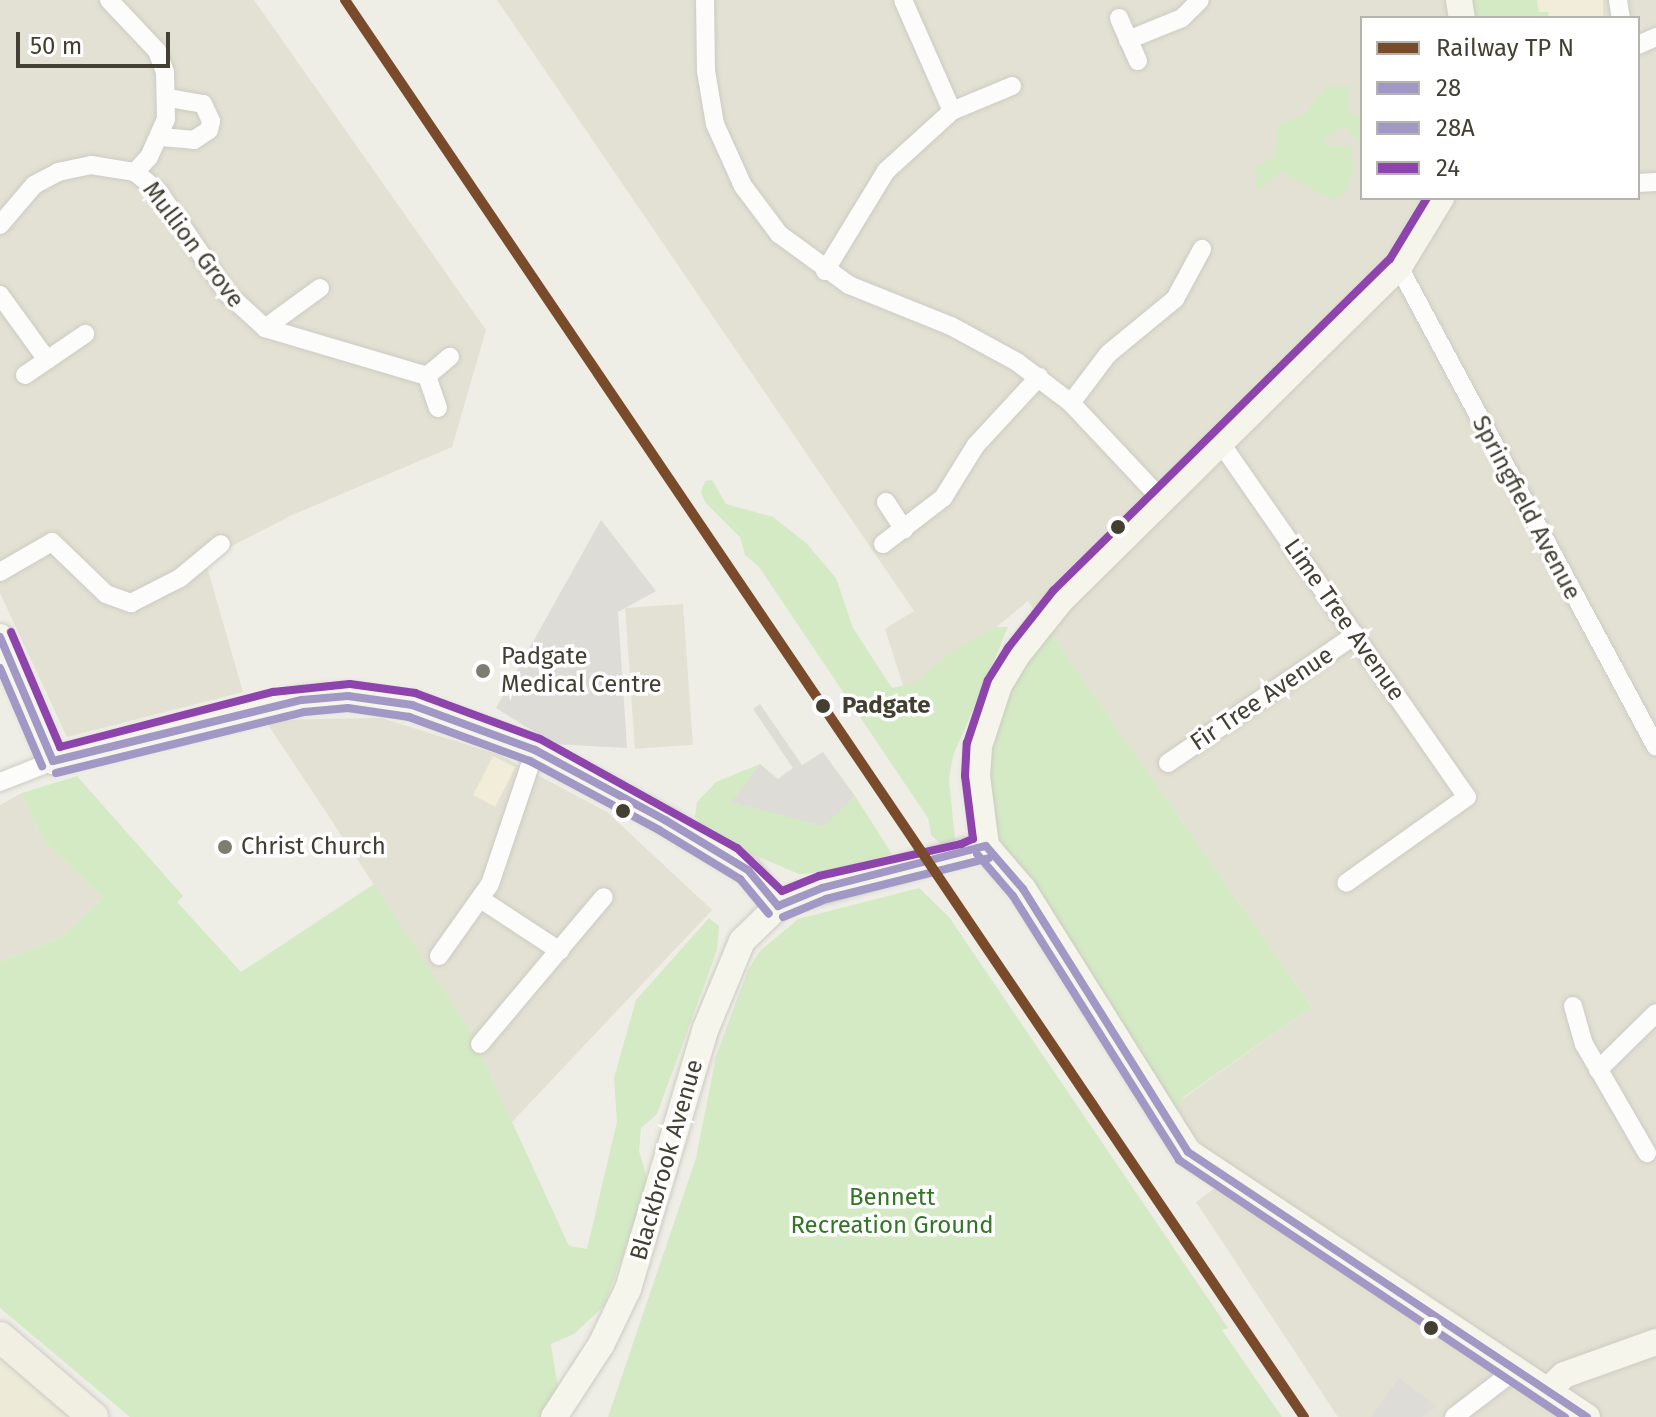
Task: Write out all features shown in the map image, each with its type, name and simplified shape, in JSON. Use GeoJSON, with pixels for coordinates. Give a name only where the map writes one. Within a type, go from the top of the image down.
{"type":"FeatureCollection","features":[{"type":"Feature","properties":{"kind":"main road"},"geometry":{"type":"LineString","coordinates":[[0,1337],[93,1417]]}},
{"type":"Feature","properties":{"kind":"street"},"geometry":{"type":"LineString","coordinates":[[109,0],[157,51],[168,98],[161,137],[135,172]]}},
{"type":"Feature","properties":{"kind":"street"},"geometry":{"type":"LineString","coordinates":[[705,0],[709,99],[722,144],[759,210],[802,256],[825,271],[951,326],[1039,377],[1071,403],[1162,500]]}},
{"type":"Feature","properties":{"kind":"street"},"geometry":{"type":"LineString","coordinates":[[903,0],[952,111]]}},
{"type":"Feature","properties":{"kind":"street"},"geometry":{"type":"LineString","coordinates":[[1128,40],[1182,18],[1200,0]]}},
{"type":"Feature","properties":{"kind":"street"},"geometry":{"type":"LineString","coordinates":[[1119,18],[1138,61]]}},
{"type":"Feature","properties":{"kind":"street"},"geometry":{"type":"LineString","coordinates":[[825,271],[886,171],[952,111],[1012,86]]}},
{"type":"Feature","properties":{"kind":"street"},"geometry":{"type":"LineString","coordinates":[[161,137],[194,140],[209,130],[211,121],[203,104],[168,98]]}},
{"type":"Feature","properties":{"kind":"street","name":"Mullion Grove"},"geometry":{"type":"LineString","coordinates":[[0,225],[6,204],[58,172],[91,165],[135,172],[159,192],[227,293],[265,328],[427,376]]}},
{"type":"Feature","properties":{"kind":"street"},"geometry":{"type":"LineString","coordinates":[[1441,200],[1399,267],[1061,600],[999,685],[979,746],[977,776],[986,846],[1023,889],[1188,1152],[1587,1417]]}},
{"type":"Feature","properties":{"kind":"street"},"geometry":{"type":"LineString","coordinates":[[1071,403],[1108,354],[1164,312],[1179,271],[1202,249]]}},
{"type":"Feature","properties":{"kind":"street","name":"Springfield Avenue"},"geometry":{"type":"LineString","coordinates":[[1399,267],[1656,747]]}},
{"type":"Feature","properties":{"kind":"street"},"geometry":{"type":"LineString","coordinates":[[265,328],[320,288]]}},
{"type":"Feature","properties":{"kind":"street"},"geometry":{"type":"LineString","coordinates":[[0,295],[47,360]]}},
{"type":"Feature","properties":{"kind":"street"},"geometry":{"type":"LineString","coordinates":[[25,375],[85,334]]}},
{"type":"Feature","properties":{"kind":"street"},"geometry":{"type":"LineString","coordinates":[[438,408],[427,376],[450,357]]}},
{"type":"Feature","properties":{"kind":"street"},"geometry":{"type":"LineString","coordinates":[[883,544],[943,498],[976,445],[1039,377]]}},
{"type":"Feature","properties":{"kind":"street","name":"Lime Tree Avenue"},"geometry":{"type":"LineString","coordinates":[[1220,442],[1467,797],[1346,883]]}},
{"type":"Feature","properties":{"kind":"street"},"geometry":{"type":"LineString","coordinates":[[886,502],[904,530]]}},
{"type":"Feature","properties":{"kind":"street"},"geometry":{"type":"LineString","coordinates":[[0,572],[52,542],[106,594],[131,603],[180,578],[221,544]]}},
{"type":"Feature","properties":{"kind":"street","name":"Fir Tree Avenue"},"geometry":{"type":"LineString","coordinates":[[1168,763],[1355,635]]}},
{"type":"Feature","properties":{"kind":"street"},"geometry":{"type":"LineString","coordinates":[[0,637],[53,761]]}},
{"type":"Feature","properties":{"kind":"street"},"geometry":{"type":"LineString","coordinates":[[0,782],[53,761],[259,708],[329,697],[412,705],[535,750],[730,858],[756,878],[778,906],[822,888],[915,868],[986,846]]}},
{"type":"Feature","properties":{"kind":"street"},"geometry":{"type":"LineString","coordinates":[[439,956],[482,900],[504,850],[535,750]]}},
{"type":"Feature","properties":{"kind":"street"},"geometry":{"type":"LineString","coordinates":[[480,1044],[604,897]]}},
{"type":"Feature","properties":{"kind":"street"},"geometry":{"type":"LineString","coordinates":[[482,900],[560,951]]}},
{"type":"Feature","properties":{"kind":"street","name":"Blackbrook Avenue"},"geometry":{"type":"LineString","coordinates":[[554,1417],[601,1345],[628,1289],[706,1028],[730,966],[742,941],[778,906]]}},
{"type":"Feature","properties":{"kind":"street"},"geometry":{"type":"LineString","coordinates":[[1573,1006],[1598,1070],[1647,1153]]}},
{"type":"Feature","properties":{"kind":"street"},"geometry":{"type":"LineString","coordinates":[[1598,1070],[1656,1013]]}},
{"type":"Feature","properties":{"kind":"street"},"geometry":{"type":"LineString","coordinates":[[1547,1391],[1564,1375],[1656,1342]]}},
{"type":"Feature","properties":{"kind":"street"},"geometry":{"type":"LineString","coordinates":[[1454,1417],[1514,1371]]}},
{"type":"Feature","properties":{"kind":"shaded area"},"geometry":{"type":"Polygon","coordinates":[[[0,0],[254,0],[486,330],[452,447],[290,516],[205,560],[243,692],[67,737],[0,593],[0,0]]]}},
{"type":"Feature","properties":{"kind":"shaded area"},"geometry":{"type":"Polygon","coordinates":[[[497,0],[1656,0],[1656,1417],[1338,1417],[1196,1202],[1239,1171],[1205,1148],[1176,1115],[1182,1099],[1312,1007],[1028,601],[911,697],[904,688],[885,629],[914,611],[497,0]]]}},
{"type":"Feature","properties":{"kind":"shaded area"},"geometry":{"type":"Polygon","coordinates":[[[1472,0],[1603,0],[1603,16],[1472,16],[1472,0]]]}},
{"type":"Feature","properties":{"kind":"shaded area"},"geometry":{"type":"Polygon","coordinates":[[[601,520],[656,591],[618,612],[627,748],[554,744],[496,708],[601,520]]]}},
{"type":"Feature","properties":{"kind":"shaded area"},"geometry":{"type":"Polygon","coordinates":[[[683,604],[693,745],[635,749],[625,608],[683,604]]]}},
{"type":"Feature","properties":{"kind":"shaded area"},"geometry":{"type":"Polygon","coordinates":[[[760,704],[802,765],[823,752],[855,796],[824,826],[731,802],[760,764],[778,779],[793,768],[753,709],[760,704]]]}},
{"type":"Feature","properties":{"kind":"shaded area"},"geometry":{"type":"Polygon","coordinates":[[[381,718],[500,755],[607,812],[712,910],[512,1122],[469,1028],[265,720],[381,718]]]}},
{"type":"Feature","properties":{"kind":"shaded area"},"geometry":{"type":"Polygon","coordinates":[[[493,756],[515,767],[495,807],[473,795],[493,756]]]}},
{"type":"Feature","properties":{"kind":"shaded area"},"geometry":{"type":"Polygon","coordinates":[[[22,793],[42,839],[103,897],[62,937],[0,962],[0,805],[22,793]]]}},
{"type":"Feature","properties":{"kind":"shaded area"},"geometry":{"type":"Polygon","coordinates":[[[0,1349],[83,1417],[0,1417],[0,1349]]]}},
{"type":"Feature","properties":{"kind":"shaded area"},"geometry":{"type":"Polygon","coordinates":[[[1399,1378],[1437,1406],[1422,1417],[1371,1417],[1399,1378]]]}},
{"type":"Feature","properties":{"kind":"green space"},"geometry":{"type":"Polygon","coordinates":[[[1454,0],[1537,0],[1539,12],[1548,12],[1549,16],[1461,16],[1454,0]]]}},
{"type":"Feature","properties":{"kind":"green space"},"geometry":{"type":"Polygon","coordinates":[[[1350,85],[1347,113],[1360,115],[1360,142],[1343,127],[1324,140],[1327,146],[1350,146],[1354,166],[1346,192],[1333,200],[1282,172],[1256,190],[1255,167],[1275,156],[1279,124],[1303,115],[1327,86],[1350,85]]]}},
{"type":"Feature","properties":{"kind":"green space"},"geometry":{"type":"Polygon","coordinates":[[[712,480],[726,504],[773,517],[806,543],[836,578],[853,628],[892,688],[915,683],[950,653],[996,627],[1008,627],[953,756],[949,780],[955,841],[941,844],[931,835],[928,818],[759,567],[745,555],[740,537],[705,502],[701,492],[705,481],[712,480]]]}},
{"type":"Feature","properties":{"kind":"green space"},"geometry":{"type":"Polygon","coordinates":[[[1047,628],[1312,1007],[1182,1098],[1176,1115],[1008,857],[990,816],[990,742],[1013,677],[1047,628]]]}},
{"type":"Feature","properties":{"kind":"green space"},"geometry":{"type":"Polygon","coordinates":[[[760,764],[732,801],[824,825],[855,796],[892,854],[832,871],[799,874],[707,835],[695,817],[697,802],[716,782],[760,764]]]}},
{"type":"Feature","properties":{"kind":"green space"},"geometry":{"type":"Polygon","coordinates":[[[77,776],[183,896],[177,902],[241,972],[374,884],[469,1028],[569,1246],[587,1249],[617,1122],[614,1078],[636,1000],[709,918],[719,926],[717,950],[657,1114],[641,1128],[639,1151],[649,1186],[604,1306],[574,1334],[551,1344],[558,1388],[542,1417],[130,1417],[0,1308],[0,962],[62,937],[103,897],[42,839],[22,793],[77,776]]]}},
{"type":"Feature","properties":{"kind":"green space","name":"Bennett Recreation Ground"},"geometry":{"type":"Polygon","coordinates":[[[919,888],[949,917],[1228,1328],[1222,1330],[1282,1417],[608,1417],[696,1158],[716,1056],[748,970],[760,951],[798,919],[919,888]]]}},
{"type":"Feature","properties":{"kind":"transit line"},"geometry":{"type":"LineString","coordinates":[[345,0],[1304,1417]]}},
{"type":"Feature","properties":{"kind":"transit line","name":"24"},"geometry":{"type":"LineString","coordinates":[[11,632],[60,747],[273,692],[350,684],[415,693],[540,739],[737,848],[782,891],[819,876],[961,844],[973,839],[965,776],[967,743],[988,680],[1008,648],[1053,591],[1390,259],[1426,200]]}},
{"type":"Feature","properties":{"kind":"transit line","name":"28"},"geometry":{"type":"LineString","coordinates":[[0,637],[53,761]]}},
{"type":"Feature","properties":{"kind":"transit line","name":"28A"},"geometry":{"type":"LineString","coordinates":[[0,668],[42,766]]}},
{"type":"Feature","properties":{"kind":"transit line","name":"28"},"geometry":{"type":"LineString","coordinates":[[53,761],[302,700],[348,696],[412,705],[535,750],[665,820],[748,870],[778,906]]}},
{"type":"Feature","properties":{"kind":"transit line","name":"28A"},"geometry":{"type":"LineString","coordinates":[[56,773],[304,712],[348,708],[409,717],[530,761],[659,830],[740,879],[769,914]]}},
{"type":"Feature","properties":{"kind":"transit line","name":"28"},"geometry":{"type":"LineString","coordinates":[[986,846],[1023,889],[1188,1152],[1587,1417]]}},
{"type":"Feature","properties":{"kind":"transit line","name":"28"},"geometry":{"type":"LineString","coordinates":[[778,906],[822,888],[986,846]]}},
{"type":"Feature","properties":{"kind":"transit line","name":"28A"},"geometry":{"type":"LineString","coordinates":[[977,854],[1013,896],[1179,1160],[1565,1417]]}},
{"type":"Feature","properties":{"kind":"transit line","name":"28A"},"geometry":{"type":"LineString","coordinates":[[783,917],[826,899],[989,858]]}},
{"type":"Feature","properties":{"kind":"place","name":"Padgate Medical Centre"},"geometry":{"type":"Point","coordinates":[483,671]}},
{"type":"Feature","properties":{"kind":"place","name":"Padgate"},"geometry":{"type":"Point","coordinates":[823,706]}},
{"type":"Feature","properties":{"kind":"place","name":"Christ Church"},"geometry":{"type":"Point","coordinates":[225,847]}}]}
